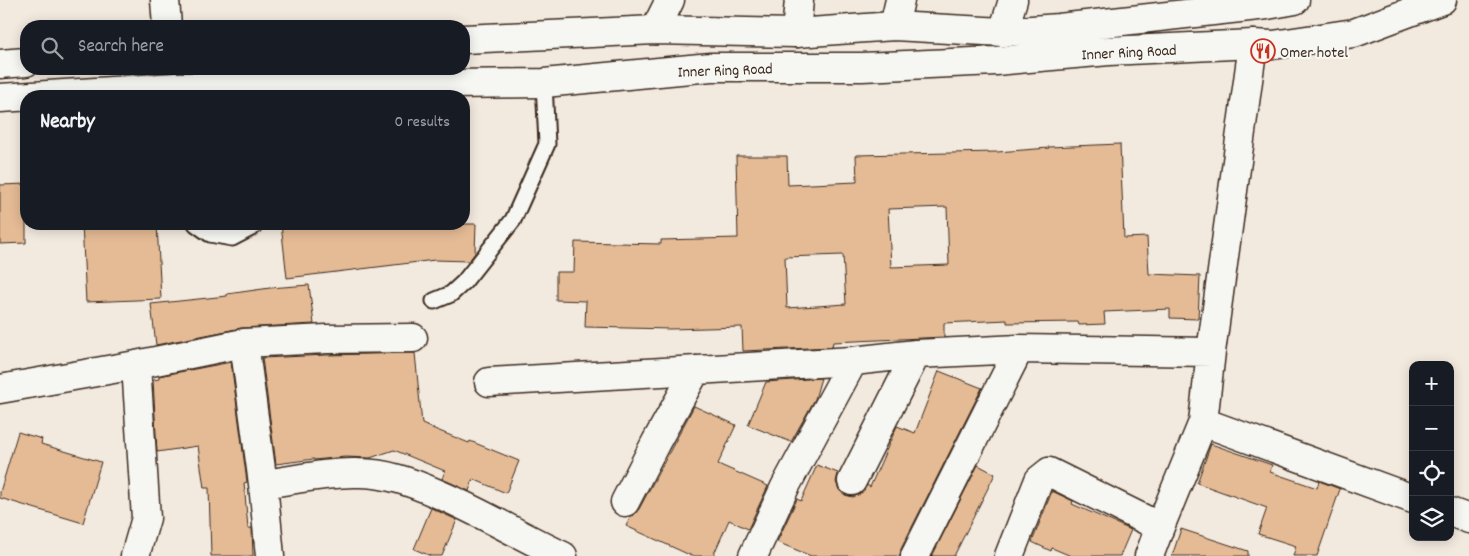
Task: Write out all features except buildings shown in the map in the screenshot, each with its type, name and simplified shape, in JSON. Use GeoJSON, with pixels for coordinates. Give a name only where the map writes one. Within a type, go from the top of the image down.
{"type":"FeatureCollection","features":[{"type":"Feature","properties":{"kind":"main road"},"geometry":{"type":"LineString","coordinates":[[165,0],[167,20]]}},
{"type":"Feature","properties":{"kind":"main road"},"geometry":{"type":"LineString","coordinates":[[655,30],[670,0]]}},
{"type":"Feature","properties":{"kind":"main road"},"geometry":{"type":"LineString","coordinates":[[796,33],[799,0]]}},
{"type":"Feature","properties":{"kind":"main road"},"geometry":{"type":"LineString","coordinates":[[894,26],[900,0]]}},
{"type":"Feature","properties":{"kind":"main road"},"geometry":{"type":"LineString","coordinates":[[1003,32],[1012,0]]}},
{"type":"Feature","properties":{"kind":"main road","name":"Inner Ring Road"},"geometry":{"type":"LineString","coordinates":[[470,39],[655,30],[796,33],[894,26],[1003,32],[1059,28],[1295,0]]}},
{"type":"Feature","properties":{"kind":"main road","name":"Inner Ring Road"},"geometry":{"type":"LineString","coordinates":[[295,90],[544,83],[711,67],[862,67],[996,61],[1110,51],[1253,44],[1273,45],[1354,33],[1442,0]]}},
{"type":"Feature","properties":{"kind":"main road"},"geometry":{"type":"LineString","coordinates":[[1149,556],[1203,422],[1253,44]]}},
{"type":"Feature","properties":{"kind":"main road"},"geometry":{"type":"LineString","coordinates":[[0,64],[20,62]]}},
{"type":"Feature","properties":{"kind":"main road","name":"Inner Ring Road"},"geometry":{"type":"LineString","coordinates":[[100,90],[175,84],[247,90]]}},
{"type":"Feature","properties":{"kind":"main road","name":"Inner Ring Road"},"geometry":{"type":"LineString","coordinates":[[0,98],[20,96]]}},
{"type":"Feature","properties":{"kind":"main road"},"geometry":{"type":"LineString","coordinates":[[0,389],[136,365],[244,343],[327,339],[414,338]]}},
{"type":"Feature","properties":{"kind":"main road"},"geometry":{"type":"LineString","coordinates":[[244,343],[263,484],[270,556]]}},
{"type":"Feature","properties":{"kind":"main road"},"geometry":{"type":"LineString","coordinates":[[489,382],[853,360],[916,354],[1019,350],[1211,352]]}},
{"type":"Feature","properties":{"kind":"main road"},"geometry":{"type":"LineString","coordinates":[[915,556],[1019,350]]}},
{"type":"Feature","properties":{"kind":"main road"},"geometry":{"type":"LineString","coordinates":[[852,481],[916,354]]}},
{"type":"Feature","properties":{"kind":"main road"},"geometry":{"type":"LineString","coordinates":[[753,556],[785,487],[853,360]]}},
{"type":"Feature","properties":{"kind":"main road"},"geometry":{"type":"LineString","coordinates":[[135,556],[146,518],[136,365]]}},
{"type":"Feature","properties":{"kind":"main road"},"geometry":{"type":"LineString","coordinates":[[625,502],[696,370]]}},
{"type":"Feature","properties":{"kind":"main road"},"geometry":{"type":"LineString","coordinates":[[1203,422],[1409,498]]}},
{"type":"Feature","properties":{"kind":"main road"},"geometry":{"type":"LineString","coordinates":[[1009,556],[1039,480],[1049,472],[1160,527]]}},
{"type":"Feature","properties":{"kind":"main road"},"geometry":{"type":"LineString","coordinates":[[263,484],[329,474],[359,473],[385,475],[408,481],[459,502],[551,554]]}},
{"type":"Feature","properties":{"kind":"main road"},"geometry":{"type":"LineString","coordinates":[[1454,513],[1469,519]]}},
{"type":"Feature","properties":{"kind":"lane"},"geometry":{"type":"LineString","coordinates":[[434,301],[451,294],[464,282],[514,220],[547,144],[544,83]]}},
{"type":"Feature","properties":{"kind":"lane"},"geometry":{"type":"LineString","coordinates":[[204,230],[210,234],[232,238],[247,230]]}},
{"type":"Feature","properties":{"kind":"place","name":"Omer hotel"},"geometry":{"type":"Point","coordinates":[1263,51]}}]}
